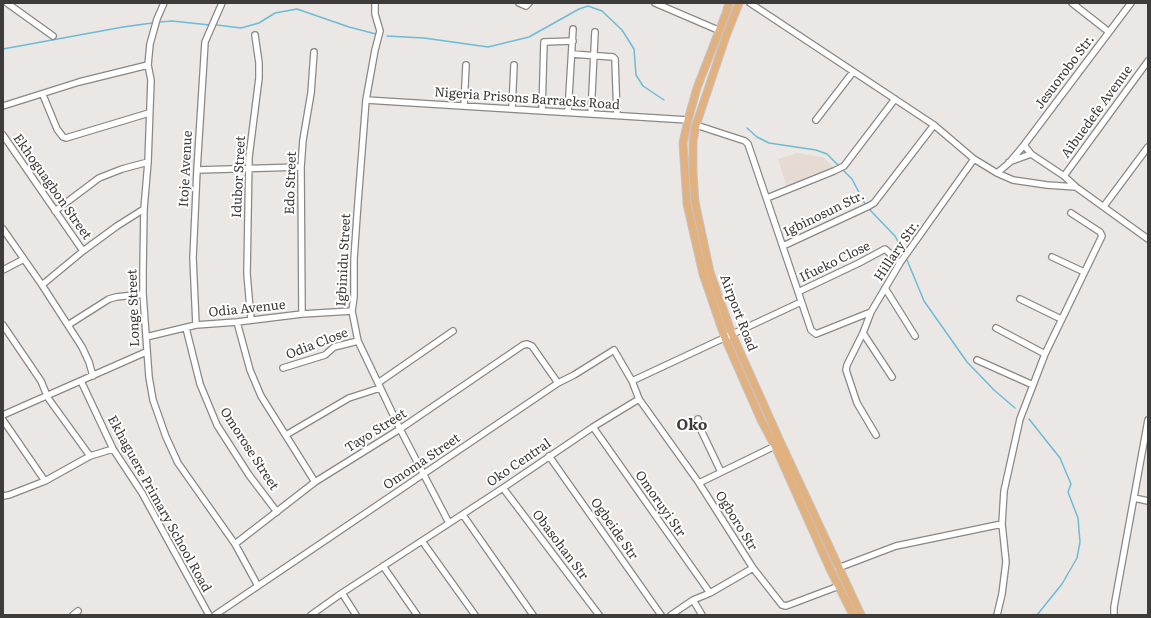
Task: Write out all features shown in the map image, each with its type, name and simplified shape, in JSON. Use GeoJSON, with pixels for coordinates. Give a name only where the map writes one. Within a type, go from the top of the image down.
{"type":"FeatureCollection","features":[{"type":"Feature","properties":{"kind":"main road","name":"Airport Road"},"geometry":{"type":"LineString","coordinates":[[729,3],[697,88],[683,143],[688,204],[703,274],[725,338],[761,420],[775,446],[853,615]]}},
{"type":"Feature","properties":{"kind":"main road","name":"Airport Road"},"geometry":{"type":"LineString","coordinates":[[739,3],[726,36],[696,125],[693,141],[692,172],[695,202],[710,272],[732,334],[763,406],[861,615]]}},
{"type":"Feature","properties":{"kind":"street"},"geometry":{"type":"LineString","coordinates":[[7,3],[53,36]]}},
{"type":"Feature","properties":{"kind":"street","name":"Longe Street"},"geometry":{"type":"LineString","coordinates":[[164,3],[157,19],[150,44],[148,65],[151,80],[148,162],[144,209],[143,294],[146,352],[153,400],[166,437],[178,463],[235,544],[258,586]]}},
{"type":"Feature","properties":{"kind":"street","name":"Itoje Avenue"},"geometry":{"type":"LineString","coordinates":[[196,325],[193,258],[205,42],[217,18],[222,3]]}},
{"type":"Feature","properties":{"kind":"street","name":"Igbinidu Street"},"geometry":{"type":"LineString","coordinates":[[375,3],[375,14],[380,31],[366,100],[354,259],[354,297],[352,311],[358,340],[379,386],[449,523]]}},
{"type":"Feature","properties":{"kind":"street"},"geometry":{"type":"LineString","coordinates":[[519,3],[526,6],[529,3]]}},
{"type":"Feature","properties":{"kind":"street"},"geometry":{"type":"LineString","coordinates":[[655,3],[718,30]]}},
{"type":"Feature","properties":{"kind":"street"},"geometry":{"type":"LineString","coordinates":[[750,3],[934,125],[974,160],[997,173],[1013,180],[1047,185],[1076,187]]}},
{"type":"Feature","properties":{"kind":"street"},"geometry":{"type":"LineString","coordinates":[[1073,3],[1109,32]]}},
{"type":"Feature","properties":{"kind":"street","name":"Jesuorobo Str."},"geometry":{"type":"LineString","coordinates":[[1008,163],[1024,145],[1131,3]]}},
{"type":"Feature","properties":{"kind":"street"},"geometry":{"type":"LineString","coordinates":[[568,112],[573,29]]}},
{"type":"Feature","properties":{"kind":"street"},"geometry":{"type":"LineString","coordinates":[[591,114],[595,32]]}},
{"type":"Feature","properties":{"kind":"street","name":"Idubor Street"},"geometry":{"type":"LineString","coordinates":[[251,320],[247,274],[249,157],[259,78],[259,63],[255,34]]}},
{"type":"Feature","properties":{"kind":"street"},"geometry":{"type":"LineString","coordinates":[[542,110],[544,42],[573,41]]}},
{"type":"Feature","properties":{"kind":"street","name":"Edo Street"},"geometry":{"type":"LineString","coordinates":[[302,314],[301,167],[303,140],[311,93],[314,52]]}},
{"type":"Feature","properties":{"kind":"street"},"geometry":{"type":"LineString","coordinates":[[572,54],[613,57],[615,59],[618,116]]}},
{"type":"Feature","properties":{"kind":"street","name":"Aibuedefe Avenue"},"geometry":{"type":"LineString","coordinates":[[1064,176],[1148,61]]}},
{"type":"Feature","properties":{"kind":"street"},"geometry":{"type":"LineString","coordinates":[[3,106],[79,82],[148,65]]}},
{"type":"Feature","properties":{"kind":"street"},"geometry":{"type":"LineString","coordinates":[[464,106],[466,65]]}},
{"type":"Feature","properties":{"kind":"street"},"geometry":{"type":"LineString","coordinates":[[512,109],[514,65]]}},
{"type":"Feature","properties":{"kind":"street"},"geometry":{"type":"LineString","coordinates":[[816,120],[853,72]]}},
{"type":"Feature","properties":{"kind":"street"},"geometry":{"type":"LineString","coordinates":[[43,94],[57,129],[63,137],[66,138],[149,113]]}},
{"type":"Feature","properties":{"kind":"street"},"geometry":{"type":"LineString","coordinates":[[767,198],[844,166],[895,99]]}},
{"type":"Feature","properties":{"kind":"street","name":"Nigeria Prisons Barracks Road"},"geometry":{"type":"LineString","coordinates":[[366,100],[688,120]]}},
{"type":"Feature","properties":{"kind":"street"},"geometry":{"type":"LineString","coordinates":[[696,125],[745,141],[748,144],[811,330],[816,334],[871,312]]}},
{"type":"Feature","properties":{"kind":"street","name":"Igbinosun Str."},"geometry":{"type":"LineString","coordinates":[[783,246],[874,203],[934,125]]}},
{"type":"Feature","properties":{"kind":"street","name":"Ekhoguagbon Street"},"geometry":{"type":"LineString","coordinates":[[4,139],[83,251]]}},
{"type":"Feature","properties":{"kind":"street"},"geometry":{"type":"LineString","coordinates":[[1024,145],[1031,154],[1147,236]]}},
{"type":"Feature","properties":{"kind":"street"},"geometry":{"type":"LineString","coordinates":[[1104,206],[1148,147]]}},
{"type":"Feature","properties":{"kind":"street"},"geometry":{"type":"LineString","coordinates":[[997,173],[1008,163],[1031,154]]}},
{"type":"Feature","properties":{"kind":"street","name":"Hillary Str."},"geometry":{"type":"LineString","coordinates":[[876,435],[857,403],[846,370],[847,365],[864,333],[871,312],[900,263],[974,160]]}},
{"type":"Feature","properties":{"kind":"street"},"geometry":{"type":"LineString","coordinates":[[55,211],[99,178],[122,169],[148,162]]}},
{"type":"Feature","properties":{"kind":"street"},"geometry":{"type":"LineString","coordinates":[[197,170],[301,167]]}},
{"type":"Feature","properties":{"kind":"street"},"geometry":{"type":"LineString","coordinates":[[42,285],[83,251],[117,226],[144,209]]}},
{"type":"Feature","properties":{"kind":"street"},"geometry":{"type":"LineString","coordinates":[[997,615],[1002,594],[1006,562],[1002,524],[1004,491],[1018,426],[1045,354],[1102,236],[1100,232],[1071,213]]}},
{"type":"Feature","properties":{"kind":"street"},"geometry":{"type":"LineString","coordinates":[[3,229],[42,285],[82,347],[89,362],[93,376]]}},
{"type":"Feature","properties":{"kind":"street","name":"Ifueko Close"},"geometry":{"type":"LineString","coordinates":[[798,292],[885,249],[900,263]]}},
{"type":"Feature","properties":{"kind":"street"},"geometry":{"type":"LineString","coordinates":[[1052,256],[1084,272]]}},
{"type":"Feature","properties":{"kind":"street"},"geometry":{"type":"LineString","coordinates":[[3,270],[24,259]]}},
{"type":"Feature","properties":{"kind":"street"},"geometry":{"type":"LineString","coordinates":[[885,288],[915,336]]}},
{"type":"Feature","properties":{"kind":"street"},"geometry":{"type":"LineString","coordinates":[[68,325],[109,299],[143,294]]}},
{"type":"Feature","properties":{"kind":"street"},"geometry":{"type":"LineString","coordinates":[[1020,299],[1061,319]]}},
{"type":"Feature","properties":{"kind":"street"},"geometry":{"type":"LineString","coordinates":[[639,399],[632,380],[801,302]]}},
{"type":"Feature","properties":{"kind":"street","name":"Odia Avenue"},"geometry":{"type":"LineString","coordinates":[[146,336],[196,325],[237,322],[302,314],[352,311]]}},
{"type":"Feature","properties":{"kind":"street"},"geometry":{"type":"LineString","coordinates":[[237,322],[250,370],[260,396],[314,482]]}},
{"type":"Feature","properties":{"kind":"street"},"geometry":{"type":"LineString","coordinates":[[3,325],[41,381],[48,398],[90,456]]}},
{"type":"Feature","properties":{"kind":"street","name":"Omorose Street"},"geometry":{"type":"LineString","coordinates":[[186,328],[200,384],[218,425],[250,475],[277,512]]}},
{"type":"Feature","properties":{"kind":"street"},"geometry":{"type":"LineString","coordinates":[[996,328],[1045,354]]}},
{"type":"Feature","properties":{"kind":"street"},"geometry":{"type":"LineString","coordinates":[[286,436],[349,398],[379,386],[453,331]]}},
{"type":"Feature","properties":{"kind":"street"},"geometry":{"type":"LineString","coordinates":[[864,333],[892,377]]}},
{"type":"Feature","properties":{"kind":"street","name":"Odia Close"},"geometry":{"type":"LineString","coordinates":[[283,368],[325,355],[334,347],[358,340]]}},
{"type":"Feature","properties":{"kind":"street","name":"Tayo Street"},"geometry":{"type":"LineString","coordinates":[[235,544],[314,482],[400,429],[523,344],[532,346],[558,382]]}},
{"type":"Feature","properties":{"kind":"street","name":"Omoma Street"},"geometry":{"type":"LineString","coordinates":[[215,615],[558,382],[574,375],[614,350],[632,380]]}},
{"type":"Feature","properties":{"kind":"street"},"geometry":{"type":"LineString","coordinates":[[3,415],[146,352]]}},
{"type":"Feature","properties":{"kind":"street"},"geometry":{"type":"LineString","coordinates":[[978,360],[1033,385]]}},
{"type":"Feature","properties":{"kind":"street","name":"Ekhaguere Primary School Road"},"geometry":{"type":"LineString","coordinates":[[80,381],[113,449],[142,493],[209,615]]}},
{"type":"Feature","properties":{"kind":"street","name":"Oko Central"},"geometry":{"type":"LineString","coordinates":[[311,615],[593,427],[639,399]]}},
{"type":"Feature","properties":{"kind":"street","name":"Ogboro Str"},"geometry":{"type":"LineString","coordinates":[[639,399],[698,483],[753,568],[782,605],[786,606],[839,586]]}},
{"type":"Feature","properties":{"kind":"street"},"geometry":{"type":"LineString","coordinates":[[698,419],[701,430],[721,472]]}},
{"type":"Feature","properties":{"kind":"street"},"geometry":{"type":"LineString","coordinates":[[3,420],[45,481]]}},
{"type":"Feature","properties":{"kind":"street"},"geometry":{"type":"LineString","coordinates":[[1114,615],[1114,607],[1134,498],[1145,452],[1148,420]]}},
{"type":"Feature","properties":{"kind":"street","name":"Omoruyi Str"},"geometry":{"type":"LineString","coordinates":[[593,427],[710,593]]}},
{"type":"Feature","properties":{"kind":"street"},"geometry":{"type":"LineString","coordinates":[[698,483],[775,446]]}},
{"type":"Feature","properties":{"kind":"street"},"geometry":{"type":"LineString","coordinates":[[3,496],[45,481],[90,456],[113,449]]}},
{"type":"Feature","properties":{"kind":"street","name":"Ogbeide Str"},"geometry":{"type":"LineString","coordinates":[[549,456],[661,615]]}},
{"type":"Feature","properties":{"kind":"street","name":"Obasohan Str"},"geometry":{"type":"LineString","coordinates":[[503,488],[599,615]]}},
{"type":"Feature","properties":{"kind":"street"},"geometry":{"type":"LineString","coordinates":[[1134,498],[1148,501]]}},
{"type":"Feature","properties":{"kind":"street"},"geometry":{"type":"LineString","coordinates":[[463,515],[533,615]]}},
{"type":"Feature","properties":{"kind":"street"},"geometry":{"type":"LineString","coordinates":[[838,568],[896,546],[1002,524]]}},
{"type":"Feature","properties":{"kind":"street"},"geometry":{"type":"LineString","coordinates":[[422,541],[475,615]]}},
{"type":"Feature","properties":{"kind":"street"},"geometry":{"type":"LineString","coordinates":[[384,566],[417,615]]}},
{"type":"Feature","properties":{"kind":"street"},"geometry":{"type":"LineString","coordinates":[[671,615],[693,600],[710,593],[753,568]]}},
{"type":"Feature","properties":{"kind":"street"},"geometry":{"type":"LineString","coordinates":[[342,593],[356,615]]}},
{"type":"Feature","properties":{"kind":"street"},"geometry":{"type":"LineString","coordinates":[[693,600],[702,615]]}},
{"type":"Feature","properties":{"kind":"street"},"geometry":{"type":"LineString","coordinates":[[73,615],[78,611]]}},
{"type":"Feature","properties":{"kind":"shaded area"},"geometry":{"type":"Polygon","coordinates":[[[797,153],[823,157],[833,167],[787,188],[778,159],[797,153]]]}},
{"type":"Feature","properties":{"kind":"waterway"},"geometry":{"type":"LineString","coordinates":[[387,36],[424,38],[488,47],[529,37],[579,9],[588,6],[602,11],[622,30],[634,49],[636,75],[643,86],[664,100]]}},
{"type":"Feature","properties":{"kind":"waterway"},"geometry":{"type":"LineString","coordinates":[[217,25],[241,28],[259,23],[275,13],[297,9],[349,27],[376,34]]}},
{"type":"Feature","properties":{"kind":"waterway"},"geometry":{"type":"LineString","coordinates":[[160,22],[172,21],[210,25]]}},
{"type":"Feature","properties":{"kind":"waterway"},"geometry":{"type":"LineString","coordinates":[[3,49],[152,23]]}},
{"type":"Feature","properties":{"kind":"waterway"},"geometry":{"type":"LineString","coordinates":[[747,128],[757,137],[769,143],[816,150],[827,154],[838,165]]}},
{"type":"Feature","properties":{"kind":"waterway"},"geometry":{"type":"LineString","coordinates":[[843,170],[852,179],[865,204]]}},
{"type":"Feature","properties":{"kind":"waterway"},"geometry":{"type":"LineString","coordinates":[[869,209],[895,236],[902,249]]}},
{"type":"Feature","properties":{"kind":"waterway"},"geometry":{"type":"LineString","coordinates":[[907,260],[924,301],[967,362],[994,390],[1015,408]]}},
{"type":"Feature","properties":{"kind":"waterway"},"geometry":{"type":"LineString","coordinates":[[1029,419],[1060,458],[1071,484],[1068,492],[1078,518],[1080,542],[1077,558],[1062,584],[1037,615]]}},
{"type":"Feature","properties":{"kind":"district","name":"Oko"},"geometry":{"type":"Point","coordinates":[692,426]}}]}
